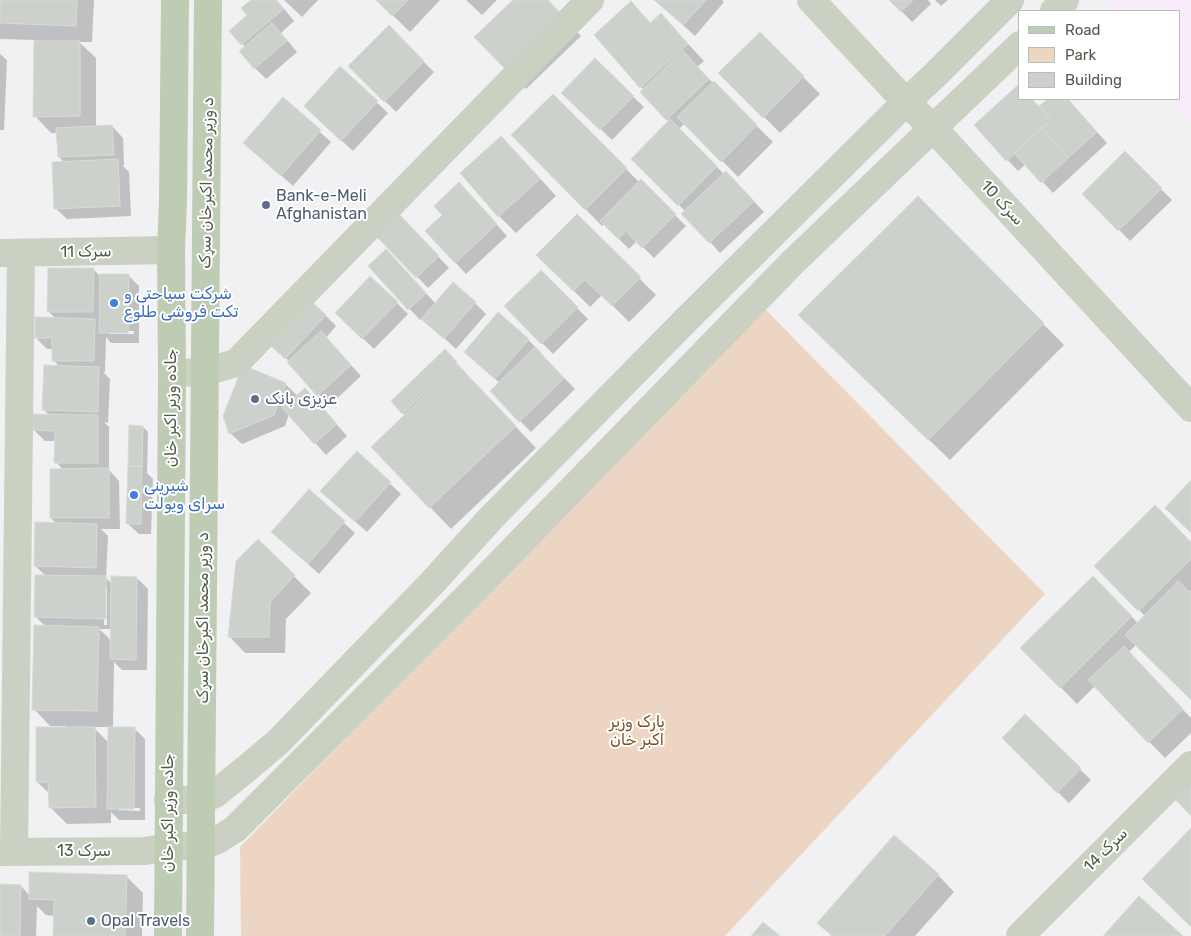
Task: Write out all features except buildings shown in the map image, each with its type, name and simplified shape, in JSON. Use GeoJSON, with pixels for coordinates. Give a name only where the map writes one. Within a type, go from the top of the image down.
{"type":"FeatureCollection","features":[{"type":"Feature","properties":{"kind":"main road","name":"جاده وزیر اکبر خان"},"geometry":{"type":"LineString","coordinates":[[168,936],[172,373],[171,250],[175,0]]}},
{"type":"Feature","properties":{"kind":"main road","name":"د وزیر محمد اکبرخان سړک"},"geometry":{"type":"LineString","coordinates":[[200,936],[208,0]]}},
{"type":"Feature","properties":{"kind":"street"},"geometry":{"type":"LineString","coordinates":[[172,373],[205,372],[236,363],[590,0]]}},
{"type":"Feature","properties":{"kind":"street","name":"سرک 10"},"geometry":{"type":"LineString","coordinates":[[811,0],[906,102],[933,128],[1191,408]]}},
{"type":"Feature","properties":{"kind":"street"},"geometry":{"type":"LineString","coordinates":[[168,800],[202,800],[215,794],[278,742],[431,584],[490,518],[679,327],[1010,0]]}},
{"type":"Feature","properties":{"kind":"street"},"geometry":{"type":"LineString","coordinates":[[1055,10],[1066,0]]}},
{"type":"Feature","properties":{"kind":"street","name":"سرک 13"},"geometry":{"type":"LineString","coordinates":[[7,852],[145,851],[168,847],[201,845],[216,841],[236,829],[476,588],[793,262],[1018,47]]}},
{"type":"Feature","properties":{"kind":"street","name":"سرک 11"},"geometry":{"type":"LineString","coordinates":[[11,253],[171,250]]}},
{"type":"Feature","properties":{"kind":"street"},"geometry":{"type":"LineString","coordinates":[[7,852],[11,253]]}},
{"type":"Feature","properties":{"kind":"street"},"geometry":{"type":"LineString","coordinates":[[476,588],[490,518]]}},
{"type":"Feature","properties":{"kind":"street","name":"سرک 14"},"geometry":{"type":"LineString","coordinates":[[1020,936],[1191,764]]}},
{"type":"Feature","properties":{"kind":"shaded area"},"geometry":{"type":"Polygon","coordinates":[[[1116,0],[1191,0],[1191,121],[1169,100],[1181,100],[1181,10],[1106,10],[1116,0]]]}},
{"type":"Feature","properties":{"kind":"green space","name":"پارک وزیر اکبر خان"},"geometry":{"type":"Polygon","coordinates":[[[763,307],[1045,594],[725,936],[241,936],[240,847],[763,307]]]}},
{"type":"Feature","properties":{"kind":"place","name":"Bank-e-Meli Afghanistan"},"geometry":{"type":"Point","coordinates":[266,205]}},
{"type":"Feature","properties":{"kind":"place","name":"شرکت سیاحتی و تکت فروشی طلوع"},"geometry":{"type":"Point","coordinates":[114,303]}},
{"type":"Feature","properties":{"kind":"place","name":"عزیزی بانک"},"geometry":{"type":"Point","coordinates":[255,399]}},
{"type":"Feature","properties":{"kind":"place","name":"شیرینی سرای ویولت"},"geometry":{"type":"Point","coordinates":[134,495]}},
{"type":"Feature","properties":{"kind":"place","name":"Opal Travels"},"geometry":{"type":"Point","coordinates":[91,921]}}]}
